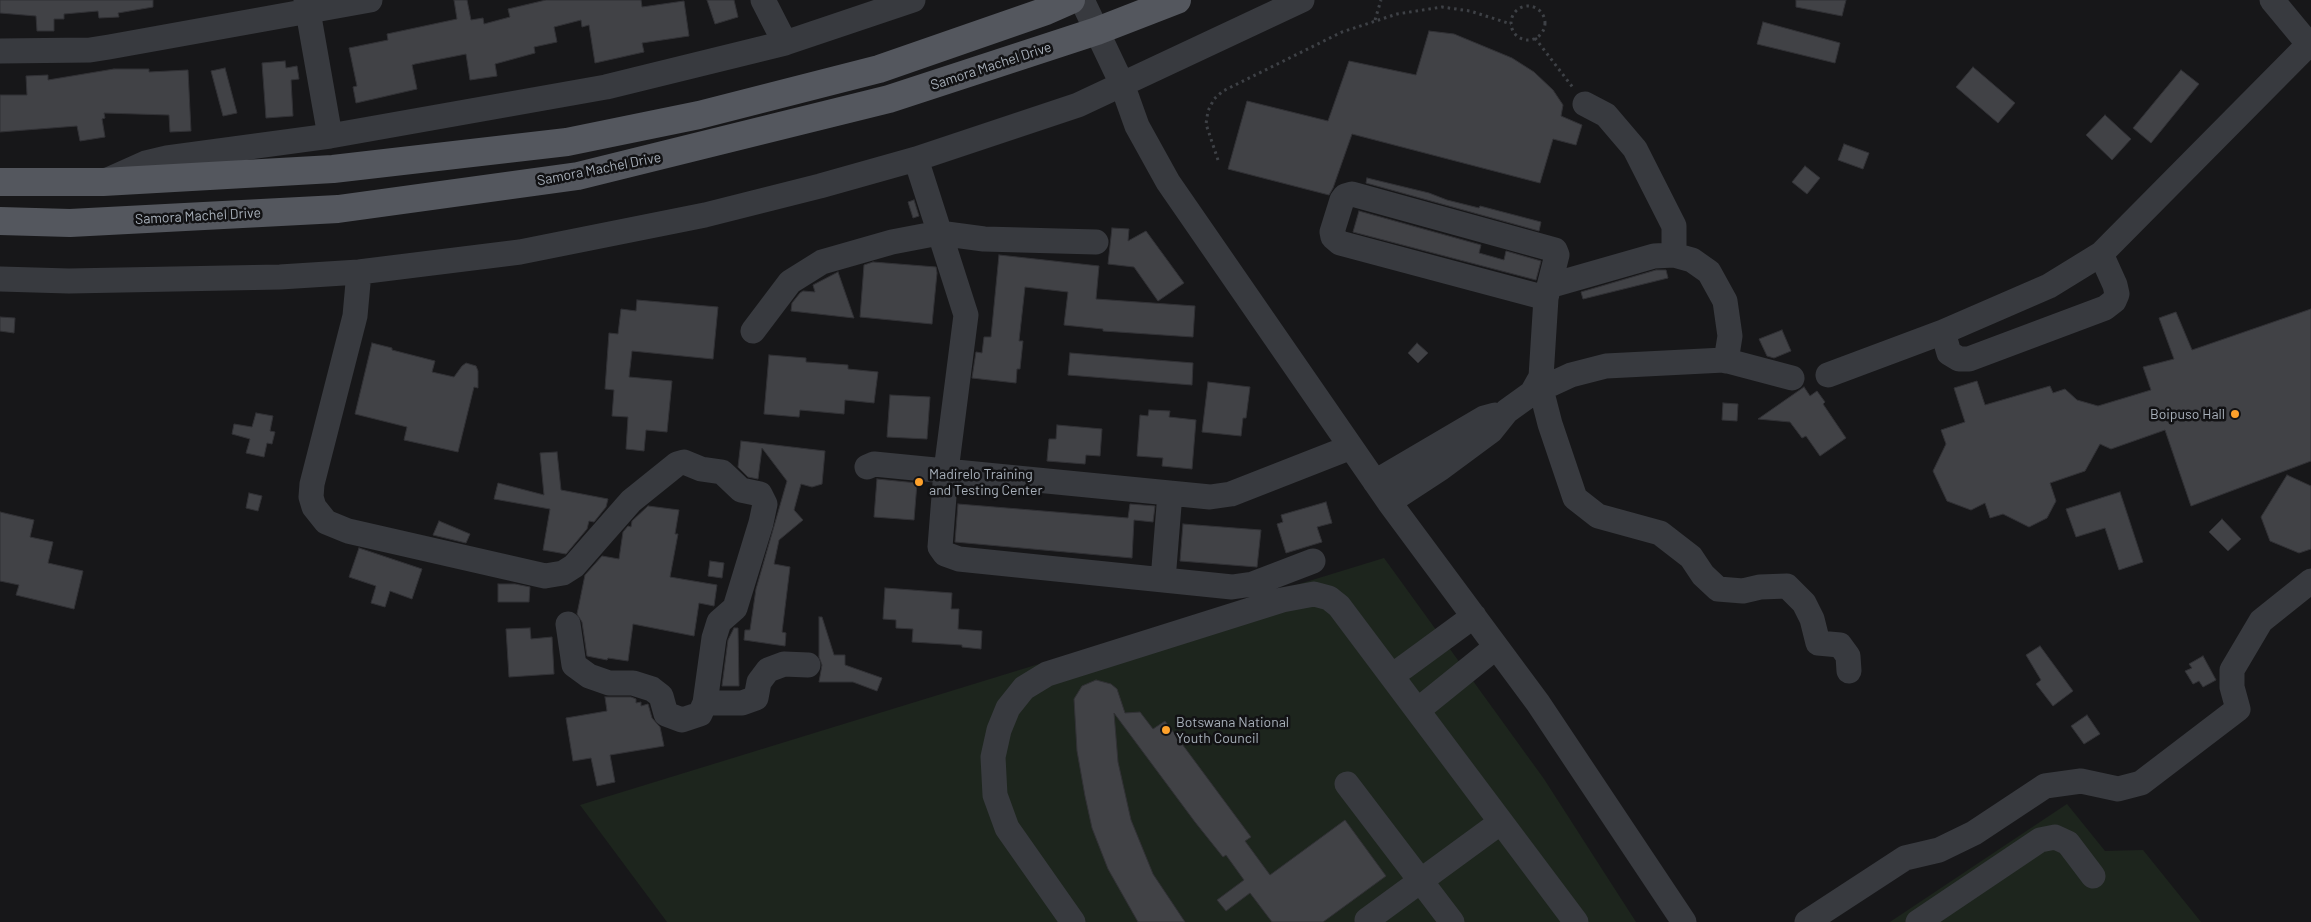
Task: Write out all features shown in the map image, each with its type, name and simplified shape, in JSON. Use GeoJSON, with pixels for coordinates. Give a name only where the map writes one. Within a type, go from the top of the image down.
{"type":"FeatureCollection","features":[{"type":"Feature","properties":{"kind":"main road"},"geometry":{"type":"LineString","coordinates":[[0,182],[104,182],[333,169],[567,142],[699,115],[879,69],[1046,11],[1071,0]]}},
{"type":"Feature","properties":{"kind":"main road","name":"Samora Machel Drive"},"geometry":{"type":"LineString","coordinates":[[0,220],[70,223],[338,209],[578,176],[890,99],[1097,31],[1177,0]]}},
{"type":"Feature","properties":{"kind":"street"},"geometry":{"type":"LineString","coordinates":[[0,51],[90,50],[307,6],[370,0]]}},
{"type":"Feature","properties":{"kind":"street"},"geometry":{"type":"LineString","coordinates":[[763,0],[785,43]]}},
{"type":"Feature","properties":{"kind":"street"},"geometry":{"type":"LineString","coordinates":[[104,182],[146,163],[167,158],[330,136],[606,87],[785,43],[913,0]]}},
{"type":"Feature","properties":{"kind":"street"},"geometry":{"type":"LineString","coordinates":[[1082,0],[1122,84],[1137,126],[1168,182],[1389,502],[1538,703],[1684,922]]}},
{"type":"Feature","properties":{"kind":"street"},"geometry":{"type":"LineString","coordinates":[[0,279],[69,281],[280,278],[359,272],[547,247],[705,215],[916,159],[1078,105],[1302,0]]}},
{"type":"Feature","properties":{"kind":"street"},"geometry":{"type":"LineString","coordinates":[[1828,375],[1943,332],[2049,286],[2101,254],[2310,46],[2273,0]]}},
{"type":"Feature","properties":{"kind":"street"},"geometry":{"type":"LineString","coordinates":[[307,6],[330,136]]}},
{"type":"Feature","properties":{"kind":"street"},"geometry":{"type":"LineString","coordinates":[[1585,104],[1606,115],[1635,149],[1674,226],[1674,255]]}},
{"type":"Feature","properties":{"kind":"street"},"geometry":{"type":"LineString","coordinates":[[916,159],[966,315],[946,471],[940,547],[945,554],[959,559],[1232,587],[1253,584],[1314,562]]}},
{"type":"Feature","properties":{"kind":"street"},"geometry":{"type":"LineString","coordinates":[[1726,361],[1730,336],[1725,301],[1709,272],[1692,260],[1674,255],[1654,256],[1547,292],[1340,243],[1333,237],[1332,232],[1342,200],[1345,196],[1352,194],[1551,247],[1557,255],[1547,292],[1541,377],[1536,391],[1550,424],[1575,498],[1598,516],[1660,533],[1691,557],[1703,575],[1718,589],[1743,591],[1760,587],[1787,586],[1804,603],[1812,619],[1818,643],[1840,646],[1848,656],[1849,671]]}},
{"type":"Feature","properties":{"kind":"street"},"geometry":{"type":"LineString","coordinates":[[753,331],[790,282],[822,262],[892,242],[939,233],[984,239],[1096,242]]}},
{"type":"Feature","properties":{"kind":"street"},"geometry":{"type":"LineString","coordinates":[[1943,332],[1949,354],[1954,358],[1969,359],[2105,308],[2114,301],[2117,294],[2101,254]]}},
{"type":"Feature","properties":{"kind":"street"},"geometry":{"type":"LineString","coordinates":[[359,272],[355,316],[312,484],[311,497],[314,507],[326,522],[348,531],[545,576],[563,573],[574,566],[631,501],[677,464],[684,462],[700,469],[722,472],[741,490],[760,494],[765,504],[761,523],[735,608],[719,622],[716,630],[705,702],[700,714],[682,720],[666,714],[661,696],[652,689],[633,683],[609,683],[589,676],[574,665],[568,624]]}},
{"type":"Feature","properties":{"kind":"street"},"geometry":{"type":"LineString","coordinates":[[1375,482],[1484,418],[1506,411],[1536,391],[1571,375],[1606,366],[1702,360],[1726,361],[1792,378]]}},
{"type":"Feature","properties":{"kind":"street"},"geometry":{"type":"LineString","coordinates":[[1389,502],[1441,468],[1491,431],[1506,411]]}},
{"type":"Feature","properties":{"kind":"street"},"geometry":{"type":"LineString","coordinates":[[867,467],[874,464],[1210,497],[1231,494],[1351,447]]}},
{"type":"Feature","properties":{"kind":"street"},"geometry":{"type":"LineString","coordinates":[[1163,580],[1170,493]]}},
{"type":"Feature","properties":{"kind":"street"},"geometry":{"type":"LineString","coordinates":[[1806,922],[1905,858],[1939,850],[1974,833],[2045,786],[2081,781],[2118,789],[2141,783],[2238,709],[2232,687],[2232,670],[2261,621],[2311,581]]}},
{"type":"Feature","properties":{"kind":"street"},"geometry":{"type":"LineString","coordinates":[[1074,922],[1047,888],[1007,828],[995,796],[993,756],[999,730],[1008,708],[1024,688],[1047,674],[1282,600],[1314,594],[1329,598],[1339,606],[1576,922]]}},
{"type":"Feature","properties":{"kind":"street"},"geometry":{"type":"LineString","coordinates":[[1392,676],[1474,616]]}},
{"type":"Feature","properties":{"kind":"street"},"geometry":{"type":"LineString","coordinates":[[1418,710],[1496,646]]}},
{"type":"Feature","properties":{"kind":"street"},"geometry":{"type":"LineString","coordinates":[[1427,650],[1452,683]]}},
{"type":"Feature","properties":{"kind":"street"},"geometry":{"type":"LineString","coordinates":[[705,702],[742,703],[756,698],[759,682],[768,670],[784,664],[808,665]]}},
{"type":"Feature","properties":{"kind":"street"},"geometry":{"type":"LineString","coordinates":[[1347,784],[1452,922]]}},
{"type":"Feature","properties":{"kind":"street"},"geometry":{"type":"LineString","coordinates":[[1366,920],[1501,822]]}},
{"type":"Feature","properties":{"kind":"street"},"geometry":{"type":"LineString","coordinates":[[1918,922],[2040,840],[2055,838],[2068,843],[2093,876]]}},
{"type":"Feature","properties":{"kind":"path"},"geometry":{"type":"LineString","coordinates":[[1375,21],[1380,0]]}},
{"type":"Feature","properties":{"kind":"path"},"geometry":{"type":"LineString","coordinates":[[1218,160],[1206,124],[1208,111],[1214,99],[1224,91],[1342,32],[1397,14],[1442,7],[1470,11],[1511,24]]}},
{"type":"Feature","properties":{"kind":"path"},"geometry":{"type":"LineString","coordinates":[[1534,7],[1540,11],[1545,22],[1540,35],[1528,40],[1516,36],[1511,24],[1512,17],[1521,8],[1534,7]]}},
{"type":"Feature","properties":{"kind":"path"},"geometry":{"type":"LineString","coordinates":[[1535,38],[1585,104]]}},
{"type":"Feature","properties":{"kind":"shaded area","name":"Botswana National Youth Council"},"geometry":{"type":"Polygon","coordinates":[[[1384,558],[1544,779],[1636,922],[667,922],[580,805],[1384,558]]]}},
{"type":"Feature","properties":{"kind":"shaded area"},"geometry":{"type":"Polygon","coordinates":[[[2067,804],[2105,851],[2143,850],[2201,922],[1890,922],[2067,804]]]}},
{"type":"Feature","properties":{"kind":"building"},"geometry":{"type":"Polygon","coordinates":[[[0,0],[153,0],[153,7],[118,13],[119,17],[99,18],[98,11],[64,14],[64,19],[54,19],[54,31],[37,31],[36,16],[0,13],[0,0]]]}},
{"type":"Feature","properties":{"kind":"building"},"geometry":{"type":"Polygon","coordinates":[[[454,0],[467,0],[471,20],[483,18],[484,24],[510,17],[508,9],[546,0],[641,0],[642,7],[684,1],[689,36],[642,43],[644,52],[595,63],[589,25],[582,27],[581,20],[554,27],[557,42],[534,47],[535,53],[495,64],[497,76],[470,80],[466,54],[412,65],[417,89],[356,103],[353,87],[357,86],[349,48],[388,40],[387,34],[457,19],[454,0]]]}},
{"type":"Feature","properties":{"kind":"building"},"geometry":{"type":"Polygon","coordinates":[[[707,0],[734,0],[738,17],[715,24],[707,0]]]}},
{"type":"Feature","properties":{"kind":"building"},"geometry":{"type":"Polygon","coordinates":[[[1796,0],[1846,0],[1842,16],[1796,7],[1796,0]]]}},
{"type":"Feature","properties":{"kind":"building"},"geometry":{"type":"Polygon","coordinates":[[[1763,22],[1840,43],[1835,63],[1757,44],[1763,22]]]}},
{"type":"Feature","properties":{"kind":"building"},"geometry":{"type":"Polygon","coordinates":[[[1429,31],[1454,34],[1512,58],[1534,72],[1553,90],[1563,105],[1561,116],[1582,125],[1576,145],[1553,139],[1540,183],[1352,134],[1329,195],[1228,169],[1247,101],[1328,121],[1349,61],[1416,75],[1429,31]]]}},
{"type":"Feature","properties":{"kind":"building"},"geometry":{"type":"Polygon","coordinates":[[[285,61],[286,68],[297,66],[299,79],[291,80],[293,116],[266,118],[262,63],[285,61]]]}},
{"type":"Feature","properties":{"kind":"building"},"geometry":{"type":"Polygon","coordinates":[[[1973,67],[2015,103],[1998,123],[1956,87],[1973,67]]]}},
{"type":"Feature","properties":{"kind":"building"},"geometry":{"type":"Polygon","coordinates":[[[225,68],[237,113],[223,116],[211,71],[225,68]]]}},
{"type":"Feature","properties":{"kind":"building"},"geometry":{"type":"Polygon","coordinates":[[[114,69],[149,69],[149,72],[188,70],[191,131],[170,132],[169,115],[104,113],[105,118],[102,119],[105,137],[80,141],[77,126],[0,132],[0,95],[27,95],[26,76],[48,75],[48,80],[114,69]]]}},
{"type":"Feature","properties":{"kind":"building"},"geometry":{"type":"Polygon","coordinates":[[[2181,70],[2199,84],[2151,143],[2133,128],[2181,70]]]}},
{"type":"Feature","properties":{"kind":"building"},"geometry":{"type":"Polygon","coordinates":[[[2105,115],[2131,139],[2112,160],[2086,135],[2105,115]]]}},
{"type":"Feature","properties":{"kind":"building"},"geometry":{"type":"Polygon","coordinates":[[[1844,144],[1869,153],[1863,169],[1838,160],[1844,144]]]}},
{"type":"Feature","properties":{"kind":"building"},"geometry":{"type":"Polygon","coordinates":[[[1805,166],[1820,178],[1807,194],[1792,182],[1805,166]]]}},
{"type":"Feature","properties":{"kind":"building"},"geometry":{"type":"Polygon","coordinates":[[[1367,178],[1429,193],[1447,200],[1479,208],[1480,206],[1541,222],[1539,231],[1366,183],[1367,178]]]}},
{"type":"Feature","properties":{"kind":"building"},"geometry":{"type":"Polygon","coordinates":[[[914,200],[919,216],[913,218],[908,202],[914,200]]]}},
{"type":"Feature","properties":{"kind":"building"},"geometry":{"type":"Polygon","coordinates":[[[1359,211],[1481,245],[1479,253],[1504,260],[1506,251],[1541,261],[1536,280],[1353,232],[1359,211]]]}},
{"type":"Feature","properties":{"kind":"building"},"geometry":{"type":"Polygon","coordinates":[[[1112,228],[1129,229],[1128,241],[1146,231],[1184,283],[1158,301],[1134,267],[1108,264],[1112,228]]]}},
{"type":"Feature","properties":{"kind":"building"},"geometry":{"type":"Polygon","coordinates":[[[999,255],[1099,266],[1096,299],[1195,306],[1193,337],[1103,331],[1103,329],[1064,325],[1068,292],[1025,287],[1019,341],[1023,341],[1020,369],[1017,369],[1016,383],[972,378],[976,352],[982,353],[984,337],[991,337],[999,255]]]}},
{"type":"Feature","properties":{"kind":"building"},"geometry":{"type":"Polygon","coordinates":[[[873,262],[936,267],[932,324],[860,317],[864,265],[873,262]]]}},
{"type":"Feature","properties":{"kind":"building"},"geometry":{"type":"Polygon","coordinates":[[[1656,270],[1666,270],[1668,278],[1583,299],[1581,292],[1656,270]]]}},
{"type":"Feature","properties":{"kind":"building"},"geometry":{"type":"Polygon","coordinates":[[[838,272],[854,318],[791,311],[792,303],[800,293],[803,291],[815,292],[813,285],[838,272]]]}},
{"type":"Feature","properties":{"kind":"building"},"geometry":{"type":"Polygon","coordinates":[[[637,300],[718,307],[713,359],[632,351],[629,377],[672,381],[667,432],[646,430],[644,451],[626,449],[628,417],[612,416],[614,390],[605,389],[609,333],[618,334],[621,309],[636,311],[637,300]]]}},
{"type":"Feature","properties":{"kind":"building"},"geometry":{"type":"Polygon","coordinates":[[[2311,309],[2311,461],[2191,506],[2165,430],[2111,449],[2100,444],[2085,471],[2050,483],[2056,501],[2047,518],[2029,527],[2003,514],[1990,518],[1985,503],[1971,510],[1947,501],[1933,471],[1946,444],[1941,430],[1965,422],[1954,388],[1977,381],[1985,405],[2050,386],[2053,393],[2065,389],[2077,400],[2098,406],[2151,390],[2143,367],[2174,359],[2159,318],[2176,312],[2192,350],[2311,309]]]}},
{"type":"Feature","properties":{"kind":"building"},"geometry":{"type":"Polygon","coordinates":[[[0,317],[15,318],[14,333],[0,331],[0,317]]]}},
{"type":"Feature","properties":{"kind":"building"},"geometry":{"type":"Polygon","coordinates":[[[1782,330],[1791,351],[1774,358],[1767,356],[1759,339],[1782,330]]]}},
{"type":"Feature","properties":{"kind":"building"},"geometry":{"type":"Polygon","coordinates":[[[372,343],[435,361],[432,372],[454,377],[466,363],[476,366],[478,371],[478,388],[474,387],[458,452],[404,440],[407,427],[355,414],[372,343]]]}},
{"type":"Feature","properties":{"kind":"building"},"geometry":{"type":"Polygon","coordinates":[[[1417,343],[1428,353],[1418,363],[1408,353],[1417,343]]]}},
{"type":"Feature","properties":{"kind":"building"},"geometry":{"type":"Polygon","coordinates":[[[1070,353],[1193,363],[1192,385],[1068,375],[1070,353]]]}},
{"type":"Feature","properties":{"kind":"building"},"geometry":{"type":"Polygon","coordinates":[[[769,355],[806,358],[806,362],[848,365],[848,369],[878,372],[874,403],[845,400],[844,414],[800,410],[799,417],[764,414],[769,355]]]}},
{"type":"Feature","properties":{"kind":"building"},"geometry":{"type":"Polygon","coordinates":[[[1208,382],[1250,387],[1246,418],[1243,418],[1241,436],[1202,432],[1208,382]]]}},
{"type":"Feature","properties":{"kind":"building"},"geometry":{"type":"Polygon","coordinates":[[[1804,387],[1810,396],[1817,391],[1825,402],[1823,404],[1846,438],[1820,456],[1806,436],[1802,438],[1790,422],[1758,419],[1804,387]]]}},
{"type":"Feature","properties":{"kind":"building"},"geometry":{"type":"Polygon","coordinates":[[[890,395],[930,397],[927,439],[887,437],[890,395]]]}},
{"type":"Feature","properties":{"kind":"building"},"geometry":{"type":"Polygon","coordinates":[[[1723,403],[1738,404],[1737,421],[1722,420],[1723,403]]]}},
{"type":"Feature","properties":{"kind":"building"},"geometry":{"type":"Polygon","coordinates":[[[1149,410],[1170,411],[1169,417],[1196,420],[1192,469],[1162,466],[1163,458],[1137,456],[1140,415],[1148,416],[1149,410]]]}},
{"type":"Feature","properties":{"kind":"building"},"geometry":{"type":"Polygon","coordinates":[[[256,413],[273,416],[270,431],[275,432],[272,444],[267,443],[264,457],[246,453],[250,439],[232,434],[234,424],[252,427],[256,413]]]}},
{"type":"Feature","properties":{"kind":"building"},"geometry":{"type":"Polygon","coordinates":[[[1057,425],[1102,429],[1100,456],[1086,455],[1085,464],[1047,461],[1049,439],[1056,439],[1057,425]]]}},
{"type":"Feature","properties":{"kind":"building"},"geometry":{"type":"Polygon","coordinates":[[[741,441],[825,451],[822,484],[812,487],[801,484],[794,510],[803,520],[779,540],[774,564],[790,567],[782,632],[786,633],[785,646],[744,640],[745,630],[750,630],[756,589],[787,481],[762,448],[758,479],[748,477],[738,467],[741,441]]]}},
{"type":"Feature","properties":{"kind":"building"},"geometry":{"type":"Polygon","coordinates":[[[557,452],[561,490],[608,499],[606,507],[594,522],[589,521],[587,529],[566,554],[543,550],[550,509],[494,499],[498,483],[544,495],[540,453],[557,452]]]}},
{"type":"Feature","properties":{"kind":"building"},"geometry":{"type":"Polygon","coordinates":[[[2287,475],[2311,486],[2311,549],[2299,553],[2270,541],[2261,517],[2287,475]]]}},
{"type":"Feature","properties":{"kind":"building"},"geometry":{"type":"Polygon","coordinates":[[[877,479],[917,483],[914,520],[874,517],[877,479]]]}},
{"type":"Feature","properties":{"kind":"building"},"geometry":{"type":"Polygon","coordinates":[[[2120,492],[2143,562],[2119,570],[2105,528],[2076,537],[2066,509],[2120,492]]]}},
{"type":"Feature","properties":{"kind":"building"},"geometry":{"type":"Polygon","coordinates":[[[249,493],[262,496],[258,511],[246,508],[249,493]]]}},
{"type":"Feature","properties":{"kind":"building"},"geometry":{"type":"Polygon","coordinates":[[[1326,502],[1332,523],[1317,527],[1322,542],[1286,553],[1277,524],[1283,522],[1281,515],[1326,502]]]}},
{"type":"Feature","properties":{"kind":"building"},"geometry":{"type":"Polygon","coordinates":[[[958,504],[1128,518],[1130,504],[1155,506],[1153,522],[1134,520],[1132,558],[955,542],[958,504]]]}},
{"type":"Feature","properties":{"kind":"building"},"geometry":{"type":"Polygon","coordinates":[[[648,506],[679,510],[675,534],[678,534],[670,577],[717,585],[714,606],[699,603],[694,636],[633,624],[628,661],[608,658],[607,660],[587,656],[582,622],[577,614],[585,575],[602,556],[619,559],[623,532],[628,526],[631,527],[632,521],[648,506]]]}},
{"type":"Feature","properties":{"kind":"building"},"geometry":{"type":"Polygon","coordinates":[[[0,512],[34,520],[30,537],[53,542],[48,563],[83,571],[74,609],[16,595],[19,585],[0,581],[0,512]]]}},
{"type":"Feature","properties":{"kind":"building"},"geometry":{"type":"Polygon","coordinates":[[[2222,519],[2241,539],[2228,551],[2209,532],[2222,519]]]}},
{"type":"Feature","properties":{"kind":"building"},"geometry":{"type":"Polygon","coordinates":[[[439,521],[470,534],[466,543],[433,535],[439,521]]]}},
{"type":"Feature","properties":{"kind":"building"},"geometry":{"type":"Polygon","coordinates":[[[1183,524],[1261,530],[1257,567],[1180,561],[1183,524]]]}},
{"type":"Feature","properties":{"kind":"building"},"geometry":{"type":"Polygon","coordinates":[[[359,548],[422,569],[412,599],[390,591],[385,607],[371,603],[376,586],[349,577],[359,548]]]}},
{"type":"Feature","properties":{"kind":"building"},"geometry":{"type":"Polygon","coordinates":[[[710,561],[724,563],[722,578],[708,576],[710,561]]]}},
{"type":"Feature","properties":{"kind":"building"},"geometry":{"type":"Polygon","coordinates":[[[498,584],[515,584],[530,587],[529,602],[498,602],[498,584]]]}},
{"type":"Feature","properties":{"kind":"building"},"geometry":{"type":"Polygon","coordinates":[[[885,588],[952,593],[951,609],[959,609],[958,629],[982,631],[981,649],[962,647],[962,645],[912,642],[913,629],[896,628],[896,620],[883,619],[885,588]]]}},
{"type":"Feature","properties":{"kind":"building"},"geometry":{"type":"Polygon","coordinates":[[[819,617],[822,617],[834,655],[845,655],[845,665],[882,678],[877,691],[853,682],[819,682],[822,665],[819,657],[819,617]]]}},
{"type":"Feature","properties":{"kind":"building"},"geometry":{"type":"Polygon","coordinates":[[[530,628],[531,639],[552,637],[554,674],[509,677],[506,629],[530,628]]]}},
{"type":"Feature","properties":{"kind":"building"},"geometry":{"type":"Polygon","coordinates":[[[734,628],[738,628],[739,686],[722,686],[728,640],[734,628]]]}},
{"type":"Feature","properties":{"kind":"building"},"geometry":{"type":"Polygon","coordinates":[[[2040,646],[2073,691],[2053,706],[2036,684],[2041,680],[2026,655],[2040,646]]]}},
{"type":"Feature","properties":{"kind":"building"},"geometry":{"type":"Polygon","coordinates":[[[2203,656],[2216,680],[2203,687],[2199,681],[2193,684],[2185,671],[2192,668],[2189,664],[2203,656]]]}},
{"type":"Feature","properties":{"kind":"building"},"geometry":{"type":"Polygon","coordinates":[[[1096,680],[1111,684],[1117,689],[1125,713],[1140,712],[1153,729],[1165,721],[1251,837],[1245,841],[1270,875],[1345,820],[1386,876],[1323,922],[1272,922],[1250,893],[1226,911],[1217,900],[1244,880],[1226,855],[1223,857],[1195,822],[1114,713],[1118,762],[1131,820],[1153,874],[1185,922],[1138,922],[1108,869],[1092,828],[1077,751],[1074,699],[1082,686],[1096,680]]]}},
{"type":"Feature","properties":{"kind":"building"},"geometry":{"type":"Polygon","coordinates":[[[605,697],[631,697],[636,699],[636,703],[641,702],[641,706],[648,704],[652,718],[660,727],[664,746],[610,755],[615,782],[597,786],[591,758],[573,761],[566,718],[607,711],[605,697]]]}},
{"type":"Feature","properties":{"kind":"building"},"geometry":{"type":"Polygon","coordinates":[[[2087,715],[2100,734],[2084,744],[2071,726],[2087,715]]]}},
{"type":"Feature","properties":{"kind":"place","name":"Boipuso Hall"},"geometry":{"type":"Point","coordinates":[2235,414]}},
{"type":"Feature","properties":{"kind":"place","name":"Madirelo Training and Testing Center"},"geometry":{"type":"Point","coordinates":[919,482]}},
{"type":"Feature","properties":{"kind":"place","name":"Botswana National Youth Council"},"geometry":{"type":"Point","coordinates":[1166,730]}}]}
